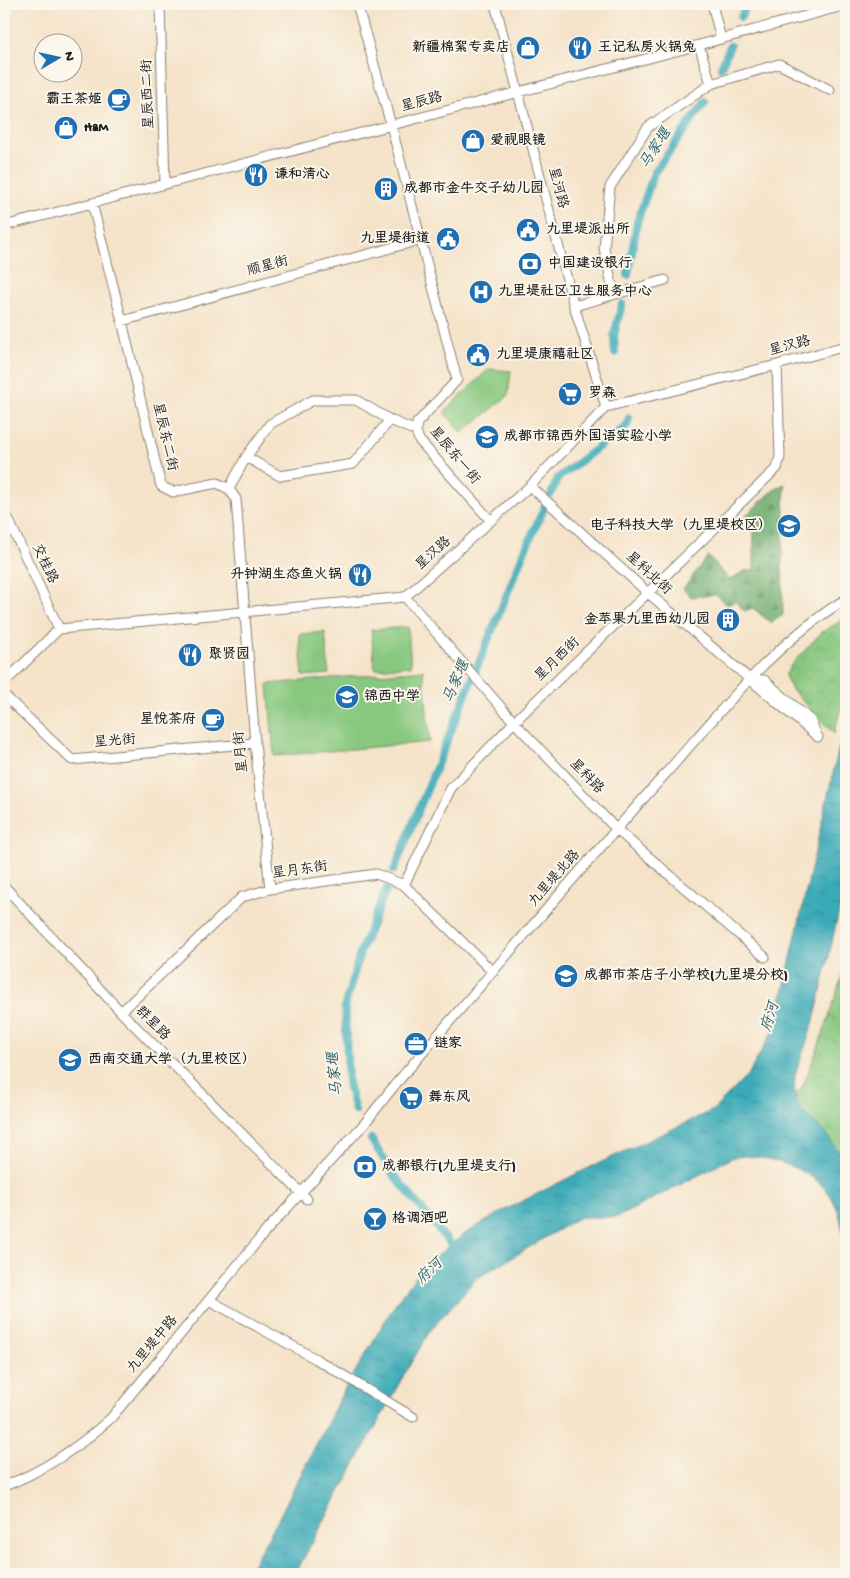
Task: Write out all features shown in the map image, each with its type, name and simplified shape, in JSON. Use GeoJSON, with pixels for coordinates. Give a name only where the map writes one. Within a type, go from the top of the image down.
{"type":"FeatureCollection","features":[{"type":"Feature","properties":{"kind":"street","name":"星辰西二街"},"geometry":{"type":"LineString","coordinates":[[160,4],[165,184]]}},
{"type":"Feature","properties":{"kind":"street","name":"星辰东一街"},"geometry":{"type":"LineString","coordinates":[[357,4],[391,125],[457,380],[417,423],[416,431],[419,440],[491,521]]}},
{"type":"Feature","properties":{"kind":"street","name":"星河路"},"geometry":{"type":"LineString","coordinates":[[496,4],[574,306],[606,407]]}},
{"type":"Feature","properties":{"kind":"street"},"geometry":{"type":"LineString","coordinates":[[712,4],[721,39]]}},
{"type":"Feature","properties":{"kind":"street","name":"星辰路"},"geometry":{"type":"LineString","coordinates":[[4,226],[846,5]]}},
{"type":"Feature","properties":{"kind":"street"},"geometry":{"type":"LineString","coordinates":[[699,45],[711,84]]}},
{"type":"Feature","properties":{"kind":"street"},"geometry":{"type":"LineString","coordinates":[[614,294],[604,248],[610,187],[648,127],[711,84],[779,64],[830,90]]}},
{"type":"Feature","properties":{"kind":"street","name":"星辰东二街"},"geometry":{"type":"LineString","coordinates":[[92,203],[161,486],[173,492],[217,483],[229,489]]}},
{"type":"Feature","properties":{"kind":"street","name":"顺星街"},"geometry":{"type":"LineString","coordinates":[[122,321],[420,240]]}},
{"type":"Feature","properties":{"kind":"street"},"geometry":{"type":"LineString","coordinates":[[574,306],[665,280]]}},
{"type":"Feature","properties":{"kind":"street","name":"星汉路"},"geometry":{"type":"LineString","coordinates":[[405,597],[530,486],[606,407],[846,346]]}},
{"type":"Feature","properties":{"kind":"street","name":"星月西街"},"geometry":{"type":"LineString","coordinates":[[404,885],[451,788],[514,722],[777,468],[780,457],[777,365]]}},
{"type":"Feature","properties":{"kind":"street"},"geometry":{"type":"LineString","coordinates":[[244,612],[236,499],[229,489],[246,456],[270,424],[313,400],[356,400],[390,420],[416,431]]}},
{"type":"Feature","properties":{"kind":"street"},"geometry":{"type":"LineString","coordinates":[[246,456],[280,476],[353,464],[390,420]]}},
{"type":"Feature","properties":{"kind":"street","name":"星科北街"},"geometry":{"type":"LineString","coordinates":[[530,486],[647,592],[818,737],[810,720],[764,680],[750,679]]}},
{"type":"Feature","properties":{"kind":"street","name":"交桂路"},"geometry":{"type":"LineString","coordinates":[[4,510],[59,629]]}},
{"type":"Feature","properties":{"kind":"street"},"geometry":{"type":"LineString","coordinates":[[4,683],[59,629],[405,597]]}},
{"type":"Feature","properties":{"kind":"street","name":"星科路"},"geometry":{"type":"LineString","coordinates":[[405,597],[514,722],[616,830],[765,957]]}},
{"type":"Feature","properties":{"kind":"street","name":"九里堤北路"},"geometry":{"type":"LineString","coordinates":[[304,1196],[394,1086],[492,972],[750,679],[787,642],[825,612],[846,599]]}},
{"type":"Feature","properties":{"kind":"street","name":"星月街"},"geometry":{"type":"LineString","coordinates":[[244,612],[270,889]]}},
{"type":"Feature","properties":{"kind":"street","name":"星光街"},"geometry":{"type":"LineString","coordinates":[[4,695],[72,760],[255,743]]}},
{"type":"Feature","properties":{"kind":"street","name":"星月东街"},"geometry":{"type":"LineString","coordinates":[[121,1012],[242,897],[270,889],[376,874],[404,885],[492,972]]}},
{"type":"Feature","properties":{"kind":"street","name":"群星路"},"geometry":{"type":"LineString","coordinates":[[4,886],[121,1012],[304,1196]]}},
{"type":"Feature","properties":{"kind":"street","name":"九里堤中路"},"geometry":{"type":"LineString","coordinates":[[4,1486],[65,1455],[111,1418],[209,1300],[304,1196]]}},
{"type":"Feature","properties":{"kind":"street"},"geometry":{"type":"LineString","coordinates":[[209,1300],[334,1369],[411,1415]]}},
{"type":"Feature","properties":{"kind":"green space"},"geometry":{"type":"Polygon","coordinates":[[[489,369],[511,371],[508,396],[462,433],[444,412],[489,369]]]}},
{"type":"Feature","properties":{"kind":"green space"},"geometry":{"type":"Polygon","coordinates":[[[785,484],[782,561],[783,615],[771,623],[753,608],[744,611],[735,601],[727,605],[716,595],[691,597],[683,589],[708,556],[730,580],[744,571],[754,570],[754,530],[744,517],[777,487],[785,484]]]}},
{"type":"Feature","properties":{"kind":"green space"},"geometry":{"type":"Polygon","coordinates":[[[846,618],[846,688],[834,734],[792,690],[785,676],[791,665],[822,632],[846,618]]]}},
{"type":"Feature","properties":{"kind":"green space"},"geometry":{"type":"Polygon","coordinates":[[[408,627],[411,666],[375,669],[371,630],[408,627]]]}},
{"type":"Feature","properties":{"kind":"green space"},"geometry":{"type":"Polygon","coordinates":[[[325,632],[329,674],[303,676],[299,634],[325,632]]]}},
{"type":"Feature","properties":{"kind":"green space"},"geometry":{"type":"Polygon","coordinates":[[[423,670],[430,742],[274,756],[268,684],[423,670]]]}},
{"type":"Feature","properties":{"kind":"green space"},"geometry":{"type":"Polygon","coordinates":[[[846,961],[846,1161],[823,1131],[800,1110],[794,1093],[801,1090],[814,1058],[846,961]]]}},
{"type":"Feature","properties":{"kind":"water","name":"府河"},"geometry":{"type":"Polygon","coordinates":[[[846,716],[846,879],[819,1001],[795,1075],[794,1093],[800,1110],[823,1131],[846,1161],[846,1262],[839,1216],[833,1199],[828,1192],[820,1183],[798,1169],[758,1157],[734,1157],[618,1217],[580,1217],[476,1279],[430,1331],[295,1574],[247,1574],[275,1525],[343,1392],[395,1304],[424,1266],[463,1235],[501,1212],[578,1173],[713,1110],[748,1075],[775,1027],[846,716]]]}},
{"type":"Feature","properties":{"kind":"waterway","name":"马家堰"},"geometry":{"type":"LineString","coordinates":[[741,17],[747,4]]}},
{"type":"Feature","properties":{"kind":"waterway","name":"马家堰"},"geometry":{"type":"LineString","coordinates":[[721,67],[730,46]]}},
{"type":"Feature","properties":{"kind":"waterway","name":"马家堰"},"geometry":{"type":"LineString","coordinates":[[628,275],[637,222],[654,173],[705,102]]}},
{"type":"Feature","properties":{"kind":"waterway","name":"马家堰"},"geometry":{"type":"LineString","coordinates":[[615,353],[614,335],[622,304]]}},
{"type":"Feature","properties":{"kind":"waterway","name":"马家堰"},"geometry":{"type":"LineString","coordinates":[[551,494],[558,478],[627,425],[629,418]]}},
{"type":"Feature","properties":{"kind":"waterway","name":"马家堰"},"geometry":{"type":"LineString","coordinates":[[394,870],[525,550],[545,506]]}},
{"type":"Feature","properties":{"kind":"waterway","name":"马家堰"},"geometry":{"type":"LineString","coordinates":[[355,1111],[348,1083],[345,1005],[360,953],[386,890]]}},
{"type":"Feature","properties":{"kind":"waterway","name":"马家堰"},"geometry":{"type":"LineString","coordinates":[[371,1139],[393,1174],[456,1251]]}},
{"type":"Feature","properties":{"kind":"place","name":"新疆棉絮专卖店"},"geometry":{"type":"Point","coordinates":[528,48]}},
{"type":"Feature","properties":{"kind":"place","name":"王记私房火锅兔"},"geometry":{"type":"Point","coordinates":[580,48]}},
{"type":"Feature","properties":{"kind":"place","name":"霸王茶姬"},"geometry":{"type":"Point","coordinates":[119,100]}},
{"type":"Feature","properties":{"kind":"place","name":"H&M"},"geometry":{"type":"Point","coordinates":[66,128]}},
{"type":"Feature","properties":{"kind":"place","name":"爱视眼镜"},"geometry":{"type":"Point","coordinates":[473,141]}},
{"type":"Feature","properties":{"kind":"place","name":"谦和清心"},"geometry":{"type":"Point","coordinates":[256,175]}},
{"type":"Feature","properties":{"kind":"place","name":"成都市金牛交子幼儿园"},"geometry":{"type":"Point","coordinates":[386,189]}},
{"type":"Feature","properties":{"kind":"place","name":"九里堤派出所"},"geometry":{"type":"Point","coordinates":[528,230]}},
{"type":"Feature","properties":{"kind":"place","name":"九里堤街道"},"geometry":{"type":"Point","coordinates":[448,239]}},
{"type":"Feature","properties":{"kind":"place","name":"中国建设银行"},"geometry":{"type":"Point","coordinates":[530,264]}},
{"type":"Feature","properties":{"kind":"place","name":"九里堤社区卫生服务中心"},"geometry":{"type":"Point","coordinates":[481,292]}},
{"type":"Feature","properties":{"kind":"place","name":"九里堤康禧社区"},"geometry":{"type":"Point","coordinates":[478,355]}},
{"type":"Feature","properties":{"kind":"place","name":"罗森"},"geometry":{"type":"Point","coordinates":[570,394]}},
{"type":"Feature","properties":{"kind":"place","name":"成都市锦西外国语实验小学"},"geometry":{"type":"Point","coordinates":[487,437]}},
{"type":"Feature","properties":{"kind":"place","name":"电子科技大学（九里堤校区）"},"geometry":{"type":"Point","coordinates":[789,526]}},
{"type":"Feature","properties":{"kind":"place","name":"升钟湖生态鱼火锅"},"geometry":{"type":"Point","coordinates":[360,575]}},
{"type":"Feature","properties":{"kind":"place","name":"金苹果九里西幼儿园"},"geometry":{"type":"Point","coordinates":[728,620]}},
{"type":"Feature","properties":{"kind":"place","name":"聚贤园"},"geometry":{"type":"Point","coordinates":[190,655]}},
{"type":"Feature","properties":{"kind":"place","name":"锦西中学"},"geometry":{"type":"Point","coordinates":[347,697]}},
{"type":"Feature","properties":{"kind":"place","name":"星悦茶府"},"geometry":{"type":"Point","coordinates":[213,720]}},
{"type":"Feature","properties":{"kind":"place","name":"成都市茶店子小学校(九里堤分校)"},"geometry":{"type":"Point","coordinates":[566,976]}},
{"type":"Feature","properties":{"kind":"place","name":"链家"},"geometry":{"type":"Point","coordinates":[416,1044]}},
{"type":"Feature","properties":{"kind":"place","name":"西南交通大学（九里校区）"},"geometry":{"type":"Point","coordinates":[70,1060]}},
{"type":"Feature","properties":{"kind":"place","name":"舞东风"},"geometry":{"type":"Point","coordinates":[411,1098]}},
{"type":"Feature","properties":{"kind":"place","name":"成都银行(九里堤支行)"},"geometry":{"type":"Point","coordinates":[365,1167]}},
{"type":"Feature","properties":{"kind":"place","name":"格调酒吧"},"geometry":{"type":"Point","coordinates":[375,1219]}}]}
